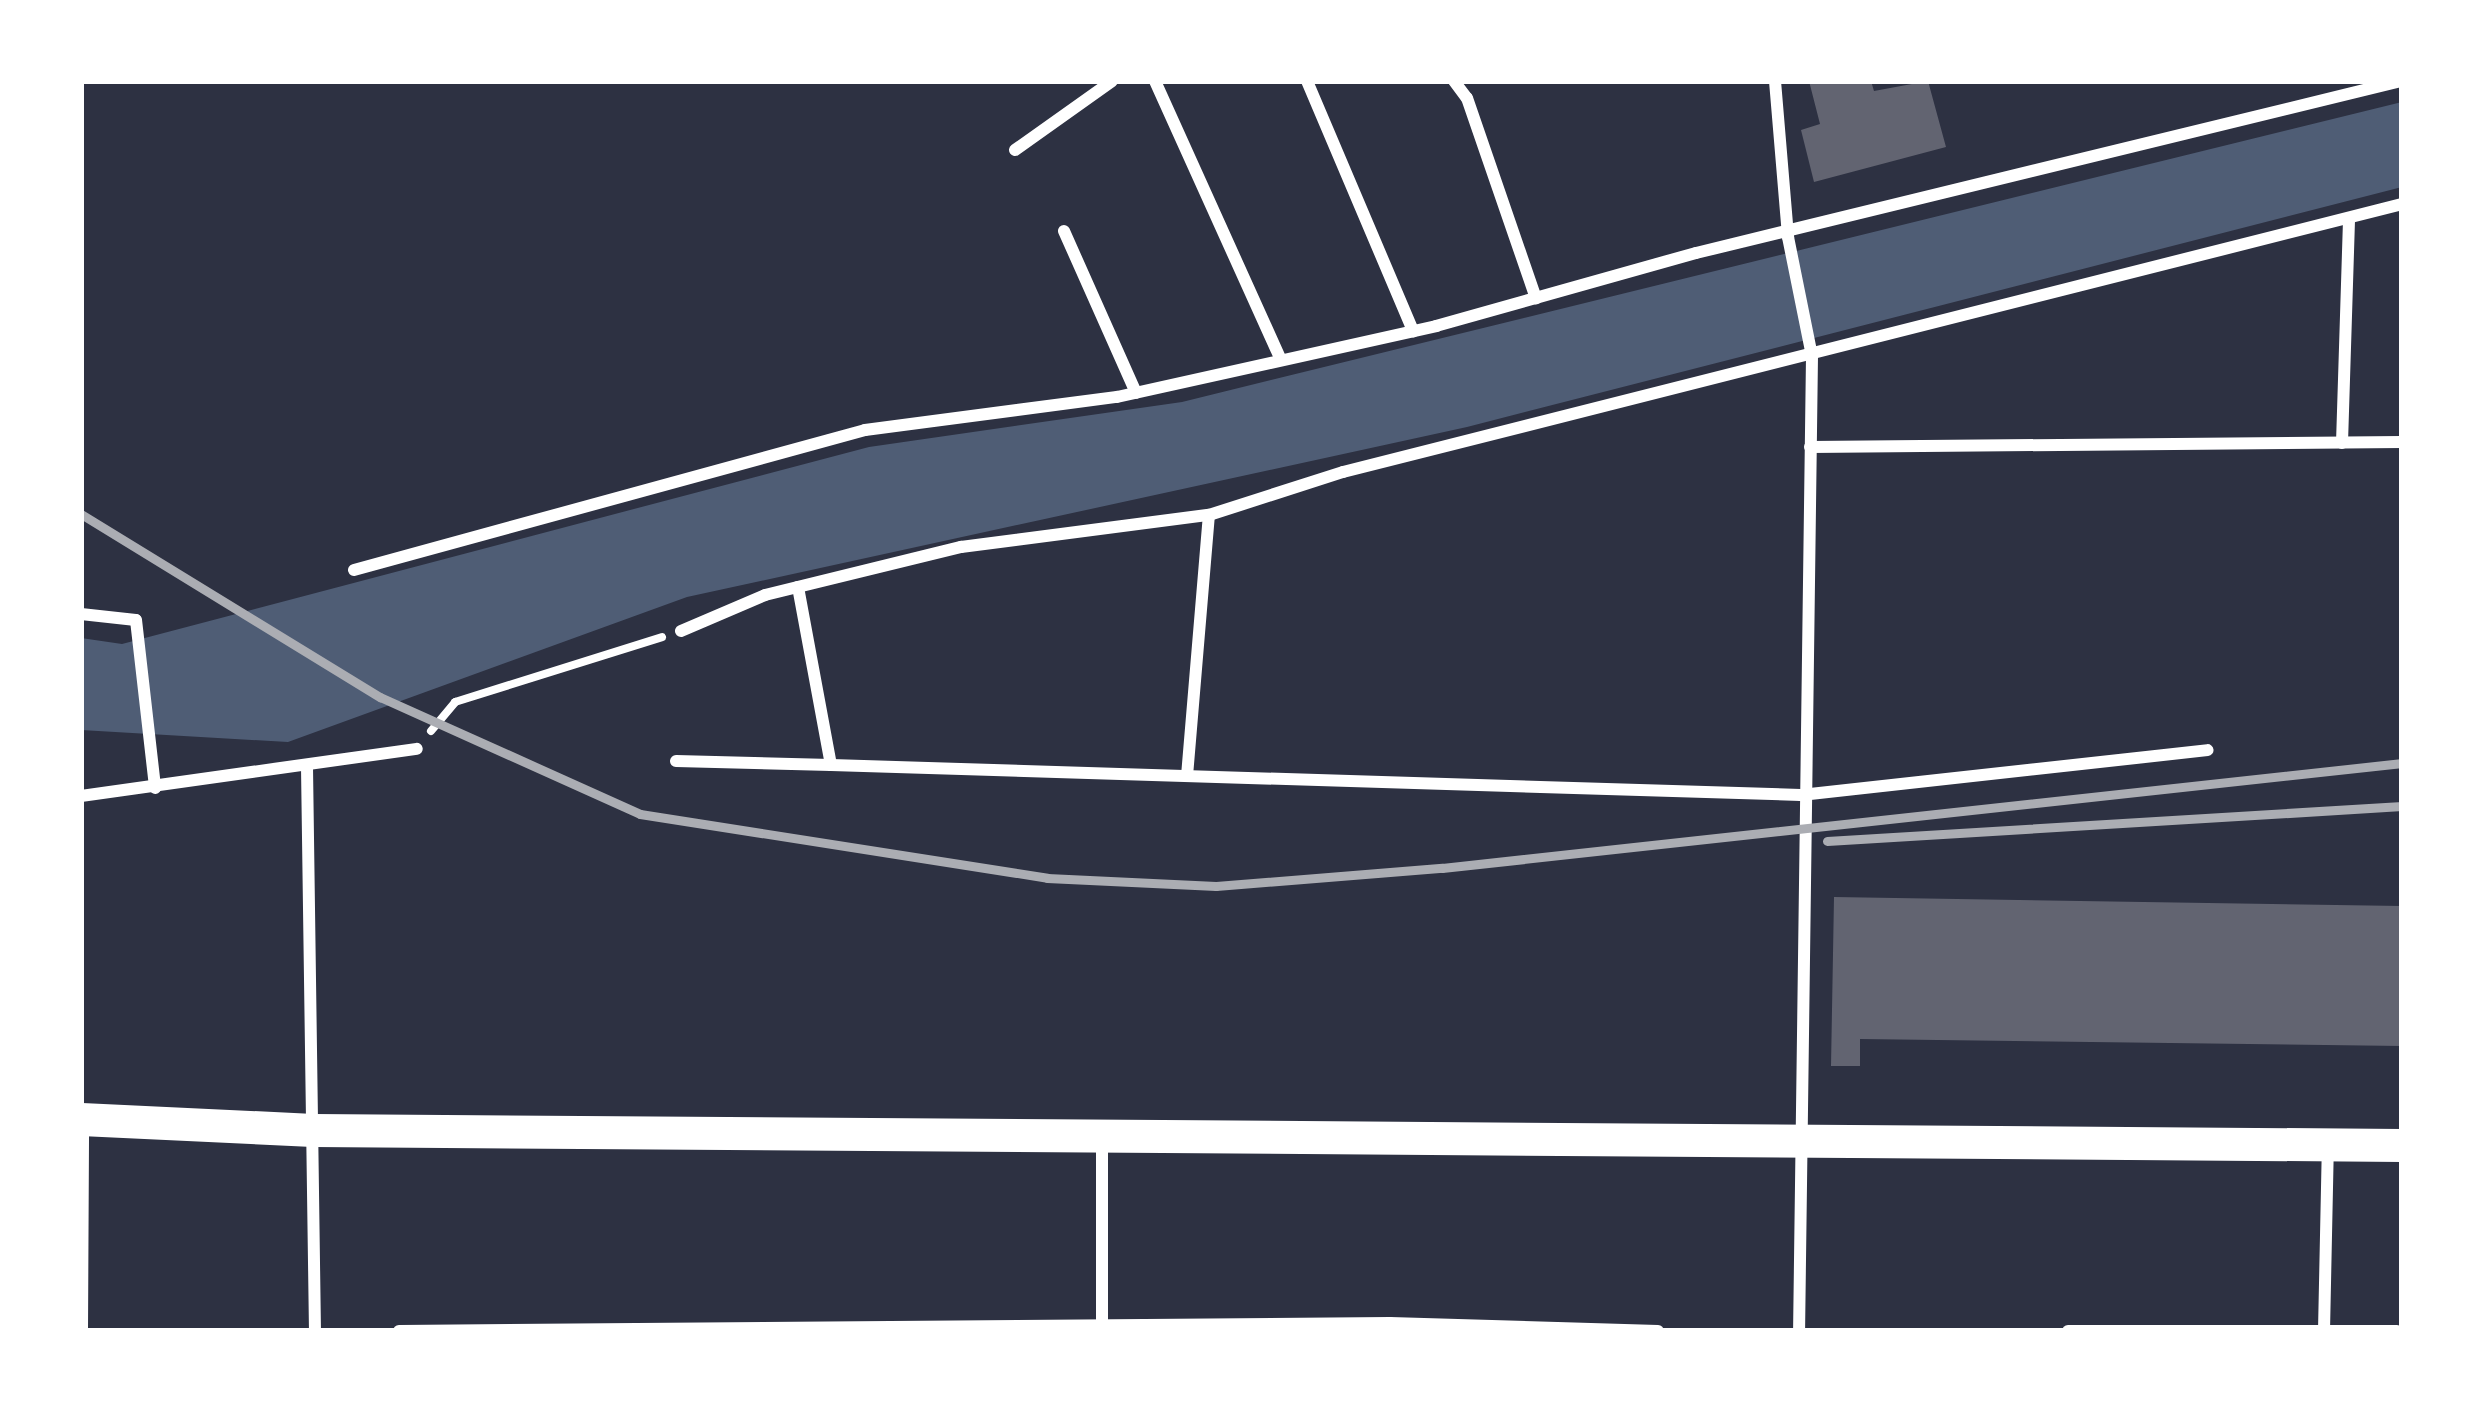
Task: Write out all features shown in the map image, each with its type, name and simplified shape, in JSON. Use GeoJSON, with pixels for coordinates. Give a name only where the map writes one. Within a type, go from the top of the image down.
{"type":"FeatureCollection","features":[{"type":"Feature","properties":{"kind":"highway"},"geometry":{"type":"LineString","coordinates":[[82,1120],[313,1130],[2402,1144]]}},
{"type":"Feature","properties":{"kind":"street"},"geometry":{"type":"LineString","coordinates":[[1015,150],[1112,81]]}},
{"type":"Feature","properties":{"kind":"street"},"geometry":{"type":"LineString","coordinates":[[1155,81],[1281,360]]}},
{"type":"Feature","properties":{"kind":"street"},"geometry":{"type":"LineString","coordinates":[[1307,81],[1413,331]]}},
{"type":"Feature","properties":{"kind":"street"},"geometry":{"type":"LineString","coordinates":[[1454,81],[1467,98],[1536,298]]}},
{"type":"Feature","properties":{"kind":"street"},"geometry":{"type":"LineString","coordinates":[[1775,81],[1788,237],[1812,356],[1801,795],[1798,1331]]}},
{"type":"Feature","properties":{"kind":"street"},"geometry":{"type":"LineString","coordinates":[[355,570],[865,430],[1136,393],[1413,331],[1788,237],[1870,209],[2401,81]]}},
{"type":"Feature","properties":{"kind":"street"},"geometry":{"type":"LineString","coordinates":[[681,631],[798,587],[961,547],[1209,515],[1343,472],[2402,204]]}},
{"type":"Feature","properties":{"kind":"street"},"geometry":{"type":"LineString","coordinates":[[2342,442],[2348,218]]}},
{"type":"Feature","properties":{"kind":"street"},"geometry":{"type":"LineString","coordinates":[[1064,230],[1136,393]]}},
{"type":"Feature","properties":{"kind":"street"},"geometry":{"type":"LineString","coordinates":[[1810,448],[2402,442]]}},
{"type":"Feature","properties":{"kind":"street"},"geometry":{"type":"LineString","coordinates":[[1186,776],[1209,515]]}},
{"type":"Feature","properties":{"kind":"street"},"geometry":{"type":"LineString","coordinates":[[798,587],[831,765]]}},
{"type":"Feature","properties":{"kind":"street"},"geometry":{"type":"LineString","coordinates":[[81,614],[136,620],[155,788]]}},
{"type":"Feature","properties":{"kind":"street"},"geometry":{"type":"LineString","coordinates":[[81,796],[417,749]]}},
{"type":"Feature","properties":{"kind":"street"},"geometry":{"type":"LineString","coordinates":[[676,761],[1801,795],[2208,750]]}},
{"type":"Feature","properties":{"kind":"street"},"geometry":{"type":"LineString","coordinates":[[308,766],[315,1331]]}},
{"type":"Feature","properties":{"kind":"street"},"geometry":{"type":"LineString","coordinates":[[82,1120],[82,1331]]}},
{"type":"Feature","properties":{"kind":"street"},"geometry":{"type":"LineString","coordinates":[[1102,1135],[1102,1327]]}},
{"type":"Feature","properties":{"kind":"street"},"geometry":{"type":"LineString","coordinates":[[2324,1330],[2328,1146]]}},
{"type":"Feature","properties":{"kind":"street"},"geometry":{"type":"LineString","coordinates":[[399,1331],[1102,1327],[1658,1331]]}},
{"type":"Feature","properties":{"kind":"street"},"geometry":{"type":"LineString","coordinates":[[2068,1331],[2396,1331]]}},
{"type":"Feature","properties":{"kind":"path"},"geometry":{"type":"LineString","coordinates":[[417,749],[455,702],[681,631]]}},
{"type":"Feature","properties":{"kind":"water"},"geometry":{"type":"Polygon","coordinates":[[[2402,102],[2402,187],[1467,427],[687,597],[288,742],[81,730],[81,638],[122,644],[869,447],[1182,402],[2402,102]]]}},
{"type":"Feature","properties":{"kind":"building"},"geometry":{"type":"Polygon","coordinates":[[[1809,81],[1871,81],[1874,91],[1928,81],[1946,147],[1814,182],[1801,130],[1820,124],[1809,81]]]}},
{"type":"Feature","properties":{"kind":"building"},"geometry":{"type":"Polygon","coordinates":[[[1834,897],[2402,906],[2402,1046],[1860,1039],[1860,1066],[1831,1066],[1834,897]]]}},
{"type":"Feature","properties":{"kind":"railway"},"geometry":{"type":"LineString","coordinates":[[81,514],[380,697],[640,814],[1047,878],[1216,886],[1442,868],[2402,763]]}},
{"type":"Feature","properties":{"kind":"railway"},"geometry":{"type":"LineString","coordinates":[[1827,841],[2402,806]]}}]}
